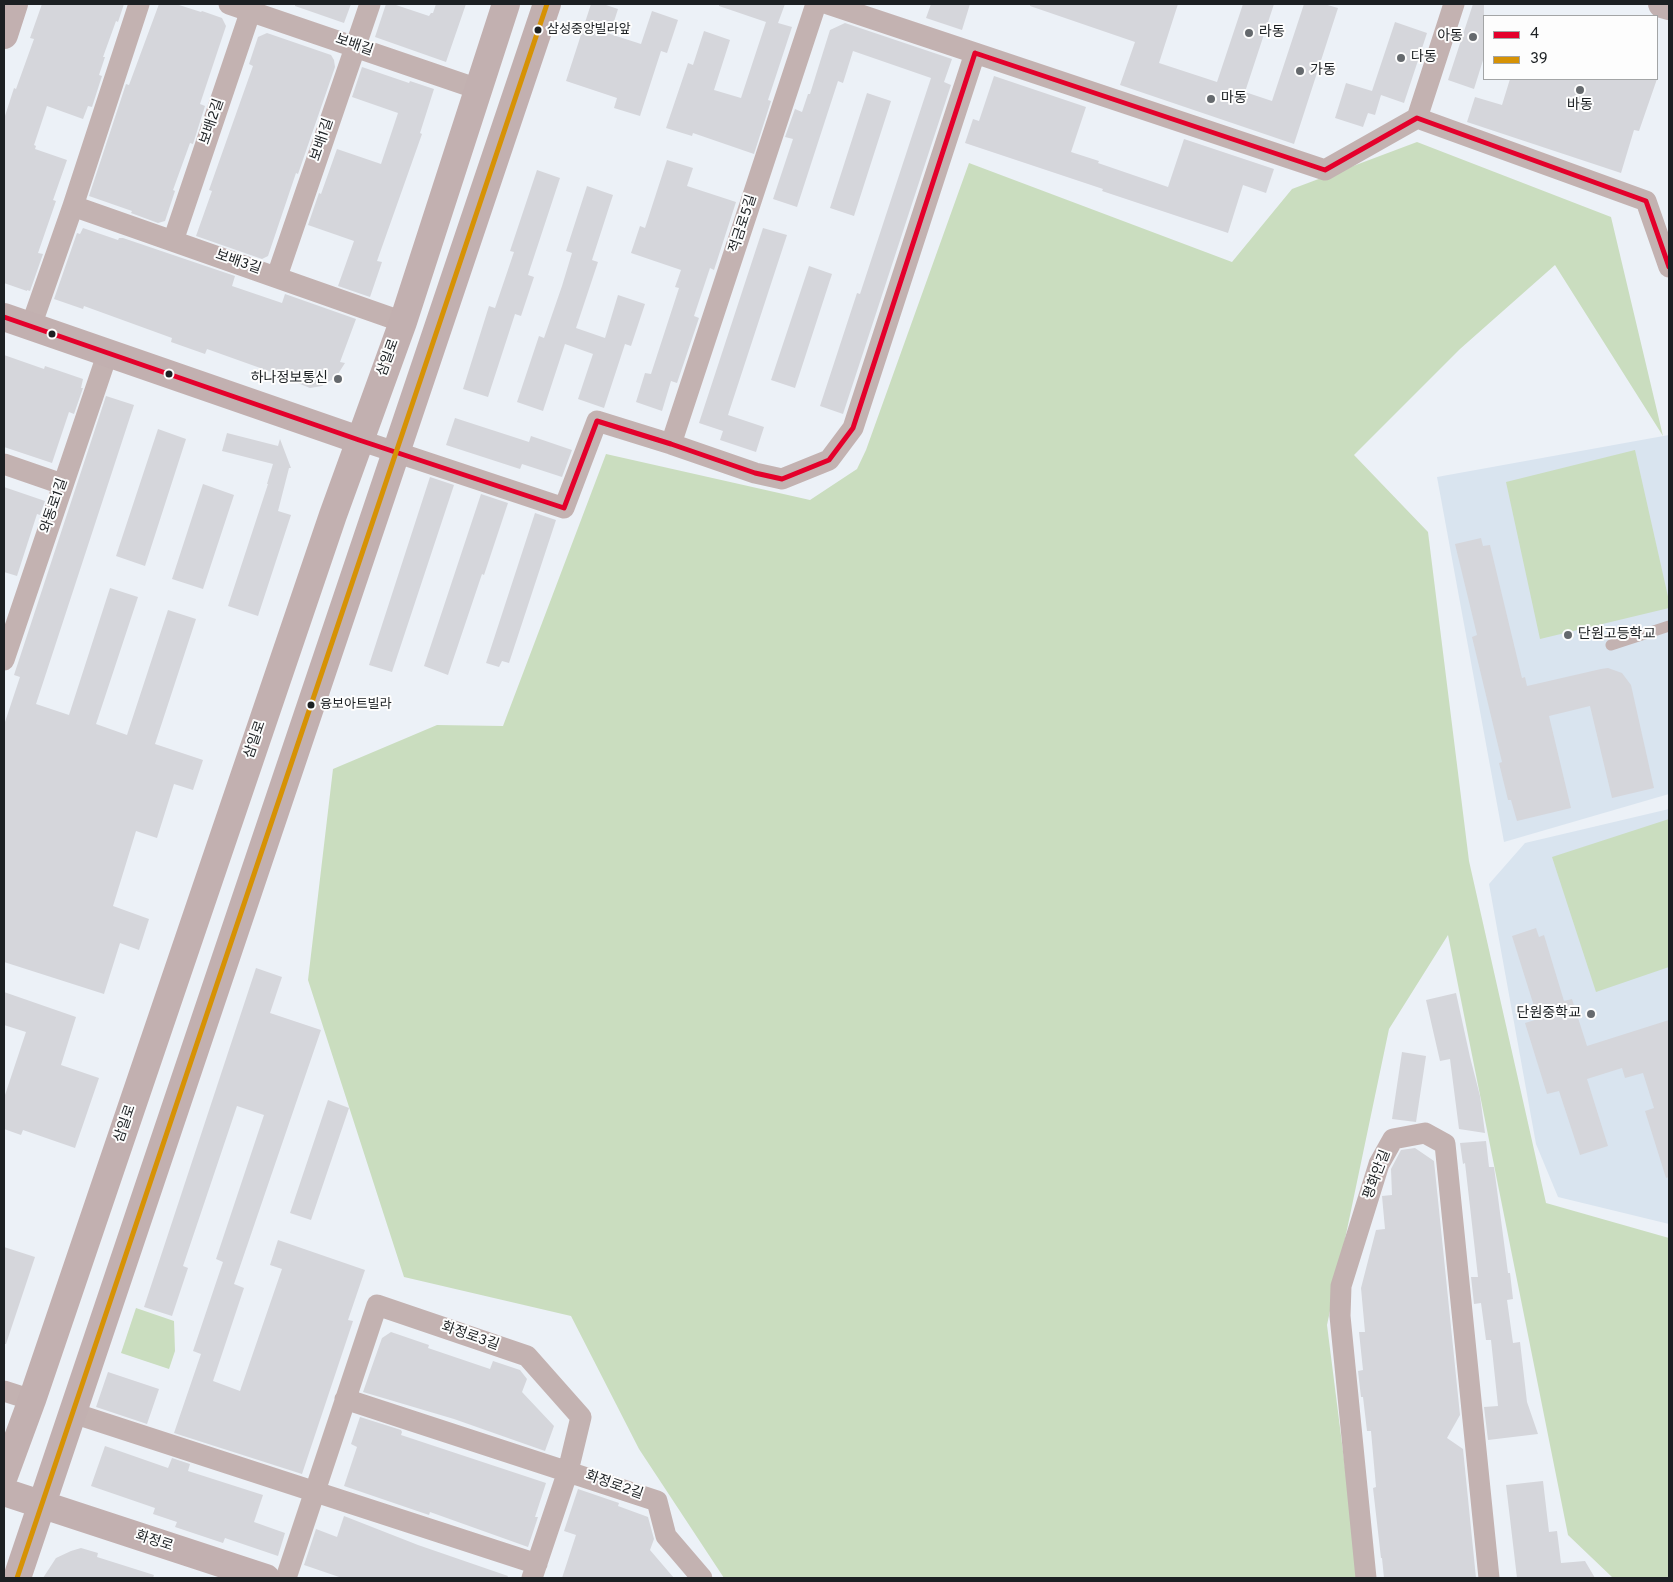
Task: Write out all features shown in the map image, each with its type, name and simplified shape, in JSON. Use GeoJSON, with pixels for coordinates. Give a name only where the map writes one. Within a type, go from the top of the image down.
{"type":"FeatureCollection","features":[{"type":"Feature","properties":{"kind":"main road"},"geometry":{"type":"LineString","coordinates":[[4,35],[14,4]]}},
{"type":"Feature","properties":{"kind":"main road","name":"삼일로"},"geometry":{"type":"LineString","coordinates":[[4,1476],[32,1400],[360,440],[403,322],[506,4]]}},
{"type":"Feature","properties":{"kind":"main road"},"geometry":{"type":"LineString","coordinates":[[17,1578],[547,4]]}},
{"type":"Feature","properties":{"kind":"main road"},"geometry":{"type":"LineString","coordinates":[[1662,4],[1669,6]]}},
{"type":"Feature","properties":{"kind":"main road"},"geometry":{"type":"LineString","coordinates":[[4,317],[360,440]]}},
{"type":"Feature","properties":{"kind":"main road","name":"화정로"},"geometry":{"type":"LineString","coordinates":[[4,1492],[266,1578]]}},
{"type":"Feature","properties":{"kind":"street"},"geometry":{"type":"LineString","coordinates":[[31,326],[73,206],[138,4]]}},
{"type":"Feature","properties":{"kind":"street","name":"보배길"},"geometry":{"type":"LineString","coordinates":[[229,4],[252,8],[355,47],[478,89]]}},
{"type":"Feature","properties":{"kind":"street","name":"보배1길"},"geometry":{"type":"LineString","coordinates":[[277,276],[370,4]]}},
{"type":"Feature","properties":{"kind":"street","name":"적금로5길"},"geometry":{"type":"LineString","coordinates":[[671,444],[816,4]]}},
{"type":"Feature","properties":{"kind":"street"},"geometry":{"type":"LineString","coordinates":[[828,4],[1325,170],[1417,118],[1454,4]]}},
{"type":"Feature","properties":{"kind":"street","name":"보배2길"},"geometry":{"type":"LineString","coordinates":[[173,240],[252,8]]}},
{"type":"Feature","properties":{"kind":"street"},"geometry":{"type":"LineString","coordinates":[[360,440],[564,508],[597,420],[755,473],[782,479],[829,460],[853,428],[975,53]]}},
{"type":"Feature","properties":{"kind":"street"},"geometry":{"type":"LineString","coordinates":[[1417,118],[1646,201],[1669,267]]}},
{"type":"Feature","properties":{"kind":"street","name":"보배3길"},"geometry":{"type":"LineString","coordinates":[[73,206],[277,276],[403,322]]}},
{"type":"Feature","properties":{"kind":"street","name":"와동로1길"},"geometry":{"type":"LineString","coordinates":[[5,652],[108,352]]}},
{"type":"Feature","properties":{"kind":"street"},"geometry":{"type":"LineString","coordinates":[[4,464],[62,484]]}},
{"type":"Feature","properties":{"kind":"street","name":"평화안길"},"geometry":{"type":"LineString","coordinates":[[1366,1578],[1340,1316],[1341,1286],[1380,1164],[1393,1139],[1425,1133],[1444,1144],[1489,1578]]}},
{"type":"Feature","properties":{"kind":"street","name":"화정로3길"},"geometry":{"type":"LineString","coordinates":[[286,1578],[314,1491],[377,1305],[527,1356],[582,1417],[568,1471],[535,1571],[314,1491]]}},
{"type":"Feature","properties":{"kind":"street"},"geometry":{"type":"LineString","coordinates":[[4,1391],[32,1400]]}},
{"type":"Feature","properties":{"kind":"street"},"geometry":{"type":"LineString","coordinates":[[345,1399],[568,1471]]}},
{"type":"Feature","properties":{"kind":"street"},"geometry":{"type":"LineString","coordinates":[[73,1413],[314,1491]]}},
{"type":"Feature","properties":{"kind":"street","name":"화정로2길"},"geometry":{"type":"LineString","coordinates":[[568,1471],[658,1501],[666,1536],[702,1578]]}},
{"type":"Feature","properties":{"kind":"lane"},"geometry":{"type":"LineString","coordinates":[[1611,645],[1669,626]]}},
{"type":"Feature","properties":{"kind":"shaded area","name":"단원고등학교"},"geometry":{"type":"Polygon","coordinates":[[[1669,435],[1669,794],[1504,842],[1437,477],[1669,435]]]}},
{"type":"Feature","properties":{"kind":"shaded area","name":"단원중학교"},"geometry":{"type":"Polygon","coordinates":[[[1669,809],[1669,1224],[1558,1197],[1536,1144],[1489,884],[1525,843],[1669,809]]]}},
{"type":"Feature","properties":{"kind":"green space"},"geometry":{"type":"Polygon","coordinates":[[[1417,142],[1611,217],[1663,436],[1555,265],[1460,349],[1354,455],[1428,532],[1469,861],[1546,1203],[1669,1238],[1669,1578],[1613,1578],[1568,1535],[1448,935],[1389,1029],[1327,1325],[1359,1578],[724,1578],[639,1449],[571,1316],[404,1277],[308,980],[333,769],[437,725],[503,726],[606,454],[810,500],[857,469],[866,450],[969,163],[1232,262],[1292,189],[1417,142]]]}},
{"type":"Feature","properties":{"kind":"green space"},"geometry":{"type":"Polygon","coordinates":[[[1635,450],[1669,608],[1540,639],[1506,482],[1635,450]]]}},
{"type":"Feature","properties":{"kind":"green space"},"geometry":{"type":"Polygon","coordinates":[[[1669,819],[1669,967],[1596,992],[1552,857],[1669,819]]]}},
{"type":"Feature","properties":{"kind":"green space"},"geometry":{"type":"Polygon","coordinates":[[[136,1308],[174,1321],[175,1351],[169,1369],[121,1353],[136,1308]]]}},
{"type":"Feature","properties":{"kind":"building"},"geometry":{"type":"Polygon","coordinates":[[[42,4],[124,4],[103,57],[105,57],[99,75],[102,76],[92,107],[88,106],[83,119],[47,106],[34,145],[36,146],[35,149],[67,160],[53,200],[56,201],[38,253],[43,254],[30,291],[27,291],[4,283],[4,119],[14,88],[16,89],[34,39],[30,38],[42,4]]]}},
{"type":"Feature","properties":{"kind":"building"},"geometry":{"type":"Polygon","coordinates":[[[159,4],[176,4],[202,11],[222,18],[226,26],[200,104],[205,106],[193,144],[190,143],[173,190],[175,191],[165,221],[158,223],[131,213],[132,211],[89,196],[126,84],[129,85],[159,4]]]}},
{"type":"Feature","properties":{"kind":"building"},"geometry":{"type":"Polygon","coordinates":[[[295,4],[351,4],[344,23],[295,6],[295,4]]]}},
{"type":"Feature","properties":{"kind":"building"},"geometry":{"type":"Polygon","coordinates":[[[386,4],[393,4],[429,16],[433,13],[436,4],[466,4],[446,62],[375,37],[386,4]]]}},
{"type":"Feature","properties":{"kind":"building"},"geometry":{"type":"Polygon","coordinates":[[[591,4],[603,4],[618,9],[610,34],[641,44],[652,11],[678,20],[667,53],[661,51],[640,116],[614,108],[617,98],[566,81],[591,4]]]}},
{"type":"Feature","properties":{"kind":"building"},"geometry":{"type":"Polygon","coordinates":[[[719,4],[785,4],[778,23],[792,27],[768,100],[771,101],[754,154],[693,133],[692,136],[666,128],[688,63],[693,65],[704,31],[730,40],[714,90],[741,98],[766,22],[719,6],[719,4]]]}},
{"type":"Feature","properties":{"kind":"building"},"geometry":{"type":"Polygon","coordinates":[[[931,4],[970,4],[962,30],[926,18],[931,4]]]}},
{"type":"Feature","properties":{"kind":"building"},"geometry":{"type":"Polygon","coordinates":[[[1030,4],[1178,4],[1159,63],[1217,82],[1243,4],[1274,4],[1245,92],[1272,101],[1304,4],[1324,4],[1338,8],[1294,144],[1120,85],[1135,42],[1030,6],[1030,4]]]}},
{"type":"Feature","properties":{"kind":"building","name":"아동"},"geometry":{"type":"Polygon","coordinates":[[[1473,4],[1484,4],[1483,60],[1474,89],[1448,80],[1473,4]]]}},
{"type":"Feature","properties":{"kind":"building","name":"다동"},"geometry":{"type":"Polygon","coordinates":[[[1395,22],[1427,33],[1404,103],[1381,95],[1375,115],[1368,113],[1363,127],[1335,118],[1346,83],[1372,91],[1395,22]]]}},
{"type":"Feature","properties":{"kind":"building"},"geometry":{"type":"Polygon","coordinates":[[[845,23],[952,59],[944,82],[951,85],[843,414],[820,406],[857,293],[860,294],[931,78],[853,51],[843,83],[838,81],[797,207],[773,199],[793,139],[785,137],[795,109],[802,112],[808,94],[810,94],[830,30],[845,23]]]}},
{"type":"Feature","properties":{"kind":"building"},"geometry":{"type":"Polygon","coordinates":[[[267,33],[331,55],[335,67],[268,256],[262,259],[196,236],[212,191],[209,190],[253,66],[249,64],[258,37],[267,33]]]}},
{"type":"Feature","properties":{"kind":"building"},"geometry":{"type":"Polygon","coordinates":[[[362,67],[409,83],[410,81],[434,89],[420,133],[422,134],[377,261],[382,262],[370,297],[338,286],[354,241],[308,225],[337,149],[381,164],[398,113],[352,97],[362,67]]]}},
{"type":"Feature","properties":{"kind":"building"},"geometry":{"type":"Polygon","coordinates":[[[994,76],[1086,107],[1071,152],[1168,187],[1184,139],[1274,169],[1266,193],[1243,185],[1228,233],[965,143],[973,119],[979,121],[994,76]]]}},
{"type":"Feature","properties":{"kind":"building"},"geometry":{"type":"Polygon","coordinates":[[[1510,80],[1657,80],[1639,131],[1634,130],[1621,173],[1467,122],[1475,97],[1502,105],[1510,80]]]}},
{"type":"Feature","properties":{"kind":"building"},"geometry":{"type":"Polygon","coordinates":[[[867,93],[891,101],[854,216],[830,208],[867,93]]]}},
{"type":"Feature","properties":{"kind":"building"},"geometry":{"type":"Polygon","coordinates":[[[667,160],[693,168],[687,186],[736,202],[714,270],[710,268],[694,316],[699,318],[677,383],[671,381],[662,411],[636,402],[645,373],[651,374],[679,288],[675,287],[681,270],[631,253],[640,226],[645,228],[667,160]]]}},
{"type":"Feature","properties":{"kind":"building"},"geometry":{"type":"Polygon","coordinates":[[[537,170],[560,178],[528,275],[534,277],[521,316],[515,314],[488,397],[463,389],[489,306],[495,308],[514,252],[510,251],[537,170]]]}},
{"type":"Feature","properties":{"kind":"building"},"geometry":{"type":"Polygon","coordinates":[[[587,186],[613,195],[592,260],[598,262],[576,328],[605,338],[618,295],[645,304],[631,346],[625,344],[604,408],[578,399],[593,354],[565,344],[543,411],[517,402],[539,336],[544,338],[562,286],[572,253],[566,251],[587,186]]]}},
{"type":"Feature","properties":{"kind":"building"},"geometry":{"type":"Polygon","coordinates":[[[83,228],[118,240],[123,238],[235,276],[232,286],[282,303],[285,294],[356,319],[340,362],[345,363],[336,377],[322,386],[310,388],[207,349],[205,354],[171,342],[172,338],[84,306],[83,309],[54,299],[77,233],[80,234],[83,228]]]}},
{"type":"Feature","properties":{"kind":"building"},"geometry":{"type":"Polygon","coordinates":[[[763,228],[787,235],[728,415],[764,427],[756,452],[720,440],[723,431],[699,423],[763,228]]]}},
{"type":"Feature","properties":{"kind":"building"},"geometry":{"type":"Polygon","coordinates":[[[809,266],[832,274],[795,388],[771,380],[809,266]]]}},
{"type":"Feature","properties":{"kind":"building"},"geometry":{"type":"Polygon","coordinates":[[[4,355],[44,369],[45,366],[83,379],[81,388],[83,388],[74,414],[69,412],[52,463],[4,447],[4,355]]]}},
{"type":"Feature","properties":{"kind":"building"},"geometry":{"type":"Polygon","coordinates":[[[106,396],[134,405],[36,704],[69,715],[110,588],[138,597],[96,724],[127,735],[168,610],[196,619],[155,744],[203,760],[193,790],[174,784],[157,838],[136,831],[113,906],[149,919],[139,950],[120,943],[104,994],[4,962],[4,725],[20,677],[14,675],[106,396]]]}},
{"type":"Feature","properties":{"kind":"building"},"geometry":{"type":"Polygon","coordinates":[[[455,418],[529,442],[531,436],[572,450],[562,477],[522,464],[520,469],[446,445],[455,418]]]}},
{"type":"Feature","properties":{"kind":"building"},"geometry":{"type":"Polygon","coordinates":[[[158,429],[186,439],[145,566],[116,556],[158,429]]]}},
{"type":"Feature","properties":{"kind":"building"},"geometry":{"type":"Polygon","coordinates":[[[227,433],[278,446],[280,439],[291,468],[289,468],[278,511],[291,515],[258,616],[228,606],[273,464],[222,451],[227,433]]]}},
{"type":"Feature","properties":{"kind":"building"},"geometry":{"type":"Polygon","coordinates":[[[430,477],[454,485],[392,672],[369,665],[430,477]]]}},
{"type":"Feature","properties":{"kind":"building"},"geometry":{"type":"Polygon","coordinates":[[[203,484],[234,495],[203,589],[172,579],[203,484]]]}},
{"type":"Feature","properties":{"kind":"building"},"geometry":{"type":"Polygon","coordinates":[[[4,487],[45,501],[40,515],[37,514],[17,576],[4,572],[4,487]]]}},
{"type":"Feature","properties":{"kind":"building"},"geometry":{"type":"Polygon","coordinates":[[[481,494],[508,503],[448,675],[424,666],[481,494]]]}},
{"type":"Feature","properties":{"kind":"building"},"geometry":{"type":"Polygon","coordinates":[[[535,513],[556,520],[509,663],[502,661],[499,667],[486,663],[535,513]]]}},
{"type":"Feature","properties":{"kind":"building"},"geometry":{"type":"Polygon","coordinates":[[[1481,538],[1483,546],[1490,545],[1522,678],[1525,677],[1527,686],[1608,668],[1622,673],[1631,685],[1654,788],[1612,798],[1590,706],[1549,716],[1571,808],[1517,821],[1511,800],[1508,800],[1499,763],[1502,762],[1472,637],[1477,635],[1455,544],[1481,538]]]}},
{"type":"Feature","properties":{"kind":"building"},"geometry":{"type":"Polygon","coordinates":[[[1536,928],[1539,937],[1544,935],[1564,1001],[1572,999],[1587,1046],[1669,1020],[1669,1177],[1666,1178],[1645,1111],[1654,1108],[1643,1073],[1625,1078],[1622,1068],[1587,1079],[1608,1146],[1580,1155],[1559,1091],[1547,1094],[1525,1023],[1538,1019],[1512,936],[1536,928]]]}},
{"type":"Feature","properties":{"kind":"building"},"geometry":{"type":"Polygon","coordinates":[[[256,968],[282,977],[270,1013],[321,1030],[234,1284],[244,1288],[213,1381],[240,1391],[282,1269],[270,1265],[278,1240],[365,1270],[348,1320],[353,1321],[302,1474],[174,1433],[201,1354],[193,1351],[223,1262],[216,1259],[264,1115],[237,1106],[183,1266],[188,1268],[172,1316],[144,1307],[256,968]]]}},
{"type":"Feature","properties":{"kind":"building"},"geometry":{"type":"Polygon","coordinates":[[[4,992],[76,1017],[61,1065],[99,1078],[75,1148],[23,1130],[21,1135],[4,1129],[4,1098],[26,1032],[4,1025],[4,992]]]}},
{"type":"Feature","properties":{"kind":"building"},"geometry":{"type":"Polygon","coordinates":[[[1456,993],[1480,1096],[1485,1133],[1459,1129],[1450,1059],[1440,1061],[1426,1000],[1456,993]]]}},
{"type":"Feature","properties":{"kind":"building"},"geometry":{"type":"Polygon","coordinates":[[[1402,1052],[1426,1056],[1416,1122],[1392,1119],[1402,1052]]]}},
{"type":"Feature","properties":{"kind":"building"},"geometry":{"type":"Polygon","coordinates":[[[328,1100],[349,1108],[311,1220],[290,1213],[328,1100]]]}},
{"type":"Feature","properties":{"kind":"building"},"geometry":{"type":"Polygon","coordinates":[[[1486,1141],[1489,1167],[1494,1167],[1508,1273],[1510,1273],[1513,1299],[1507,1300],[1513,1343],[1520,1342],[1527,1402],[1538,1434],[1488,1440],[1484,1407],[1498,1406],[1491,1340],[1486,1340],[1481,1303],[1474,1304],[1471,1277],[1478,1277],[1465,1163],[1463,1164],[1460,1143],[1486,1141]]]}},
{"type":"Feature","properties":{"kind":"building"},"geometry":{"type":"Polygon","coordinates":[[[1415,1148],[1434,1161],[1460,1415],[1447,1438],[1463,1449],[1476,1578],[1384,1578],[1381,1558],[1373,1488],[1376,1487],[1371,1431],[1367,1431],[1358,1371],[1363,1370],[1359,1332],[1365,1332],[1361,1288],[1376,1230],[1385,1229],[1382,1196],[1392,1195],[1391,1169],[1401,1150],[1415,1148]]]}},
{"type":"Feature","properties":{"kind":"building"},"geometry":{"type":"Polygon","coordinates":[[[4,1247],[35,1257],[6,1344],[4,1344],[4,1247]]]}},
{"type":"Feature","properties":{"kind":"building"},"geometry":{"type":"Polygon","coordinates":[[[391,1332],[429,1345],[428,1348],[490,1369],[493,1361],[520,1370],[527,1379],[522,1392],[554,1426],[545,1451],[454,1419],[363,1392],[382,1338],[391,1332]]]}},
{"type":"Feature","properties":{"kind":"building"},"geometry":{"type":"Polygon","coordinates":[[[108,1372],[159,1389],[147,1424],[96,1407],[108,1372]]]}},
{"type":"Feature","properties":{"kind":"building"},"geometry":{"type":"Polygon","coordinates":[[[360,1417],[401,1430],[401,1435],[546,1483],[535,1517],[538,1517],[528,1547],[430,1512],[429,1515],[344,1486],[357,1447],[351,1444],[360,1417]]]}},
{"type":"Feature","properties":{"kind":"building"},"geometry":{"type":"Polygon","coordinates":[[[105,1446],[168,1468],[172,1458],[190,1464],[188,1471],[263,1495],[254,1522],[285,1533],[278,1556],[225,1538],[223,1543],[175,1527],[177,1522],[153,1514],[155,1508],[91,1486],[105,1446]]]}},
{"type":"Feature","properties":{"kind":"building"},"geometry":{"type":"Polygon","coordinates":[[[1543,1481],[1549,1532],[1557,1531],[1561,1563],[1585,1561],[1595,1578],[1517,1578],[1506,1485],[1543,1481]]]}},
{"type":"Feature","properties":{"kind":"building"},"geometry":{"type":"Polygon","coordinates":[[[578,1489],[619,1503],[618,1506],[648,1517],[654,1539],[650,1550],[674,1578],[562,1578],[576,1535],[564,1531],[578,1489]]]}},
{"type":"Feature","properties":{"kind":"building"},"geometry":{"type":"Polygon","coordinates":[[[344,1516],[418,1545],[508,1576],[507,1578],[342,1578],[304,1565],[316,1529],[337,1537],[344,1516]]]}},
{"type":"Feature","properties":{"kind":"building"},"geometry":{"type":"Polygon","coordinates":[[[81,1548],[98,1553],[97,1557],[154,1575],[153,1578],[43,1578],[56,1558],[81,1548]]]}},
{"type":"Feature","properties":{"kind":"transit line","name":"39"},"geometry":{"type":"LineString","coordinates":[[17,1578],[547,4]]}},
{"type":"Feature","properties":{"kind":"transit line","name":"4"},"geometry":{"type":"LineString","coordinates":[[4,317],[359,440],[564,508],[597,421],[755,473],[782,479],[829,460],[853,428],[975,53],[1325,170],[1417,118],[1646,201],[1669,267]]}},
{"type":"Feature","properties":{"kind":"place","name":"삼성중앙빌라앞"},"geometry":{"type":"Point","coordinates":[538,30]}},
{"type":"Feature","properties":{"kind":"place","name":"라동"},"geometry":{"type":"Point","coordinates":[1249,33]}},
{"type":"Feature","properties":{"kind":"place","name":"아동"},"geometry":{"type":"Point","coordinates":[1473,37]}},
{"type":"Feature","properties":{"kind":"place","name":"다동"},"geometry":{"type":"Point","coordinates":[1401,58]}},
{"type":"Feature","properties":{"kind":"place","name":"가동"},"geometry":{"type":"Point","coordinates":[1300,71]}},
{"type":"Feature","properties":{"kind":"place","name":"바동"},"geometry":{"type":"Point","coordinates":[1580,90]}},
{"type":"Feature","properties":{"kind":"place","name":"마동"},"geometry":{"type":"Point","coordinates":[1211,99]}},
{"type":"Feature","properties":{"kind":"place","name":"하나정보통신"},"geometry":{"type":"Point","coordinates":[338,379]}},
{"type":"Feature","properties":{"kind":"place","name":"단원고등학교"},"geometry":{"type":"Point","coordinates":[1568,635]}},
{"type":"Feature","properties":{"kind":"place","name":"융보아트빌라"},"geometry":{"type":"Point","coordinates":[311,705]}},
{"type":"Feature","properties":{"kind":"place","name":"단원중학교"},"geometry":{"type":"Point","coordinates":[1591,1014]}}]}
